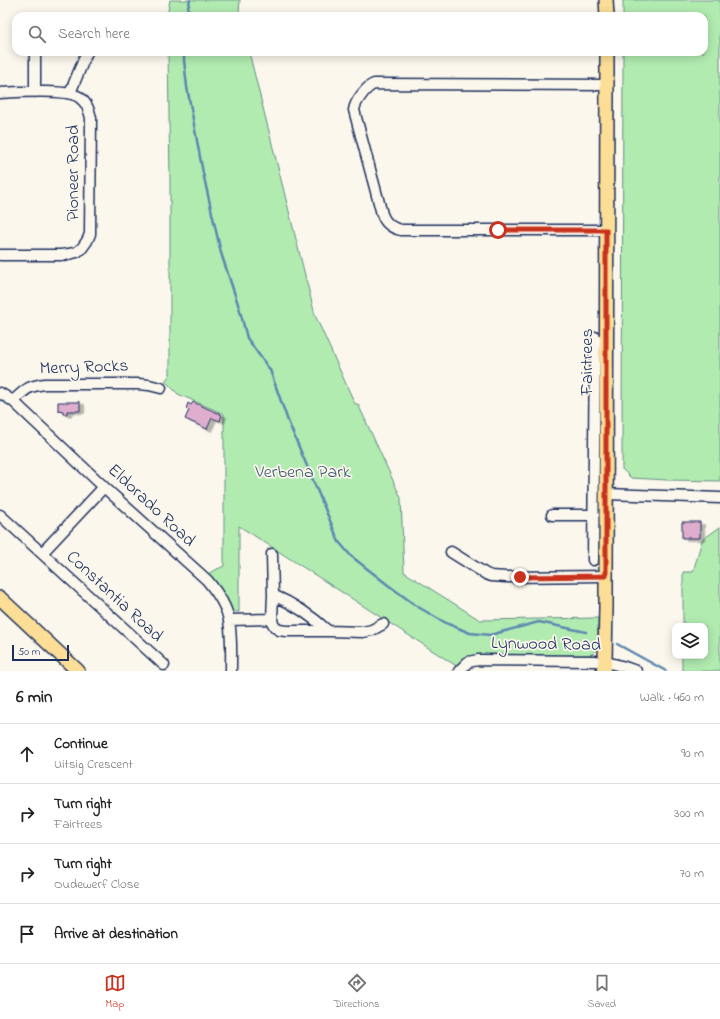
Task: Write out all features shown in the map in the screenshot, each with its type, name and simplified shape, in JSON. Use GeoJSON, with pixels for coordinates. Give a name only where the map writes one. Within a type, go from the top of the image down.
{"type":"FeatureCollection","features":[{"type":"Feature","properties":{"kind":"main road"},"geometry":{"type":"LineString","coordinates":[[606,0],[606,12]]}},
{"type":"Feature","properties":{"kind":"main road","name":"Fairtrees"},"geometry":{"type":"LineString","coordinates":[[604,666],[607,494],[600,392],[606,230],[607,56]]}},
{"type":"Feature","properties":{"kind":"main road"},"geometry":{"type":"LineString","coordinates":[[0,598],[78,671]]}},
{"type":"Feature","properties":{"kind":"street"},"geometry":{"type":"LineString","coordinates":[[35,56],[35,92]]}},
{"type":"Feature","properties":{"kind":"street"},"geometry":{"type":"LineString","coordinates":[[0,92],[70,93],[86,56]]}},
{"type":"Feature","properties":{"kind":"street"},"geometry":{"type":"LineString","coordinates":[[606,230],[405,230],[394,228],[385,221],[382,214],[354,110],[355,105],[368,87],[374,84],[607,85]]}},
{"type":"Feature","properties":{"kind":"street","name":"Pioneer Road"},"geometry":{"type":"LineString","coordinates":[[0,255],[61,255],[77,252],[87,241],[90,234],[91,118],[85,103],[80,98],[70,93]]}},
{"type":"Feature","properties":{"kind":"street"},"geometry":{"type":"LineString","coordinates":[[594,560],[594,515],[600,392],[595,336]]}},
{"type":"Feature","properties":{"kind":"street","name":"Merry Rocks"},"geometry":{"type":"LineString","coordinates":[[13,401],[28,388],[45,384],[138,384],[161,388]]}},
{"type":"Feature","properties":{"kind":"street","name":"Eldorado Road"},"geometry":{"type":"LineString","coordinates":[[0,393],[13,401],[207,580],[222,602],[229,620],[231,671]]}},
{"type":"Feature","properties":{"kind":"street","name":"Constantia Road"},"geometry":{"type":"LineString","coordinates":[[42,552],[104,486]]}},
{"type":"Feature","properties":{"kind":"street"},"geometry":{"type":"LineString","coordinates":[[607,494],[718,499]]}},
{"type":"Feature","properties":{"kind":"street","name":"Constantia Road"},"geometry":{"type":"LineString","coordinates":[[0,515],[42,552],[164,666]]}},
{"type":"Feature","properties":{"kind":"street"},"geometry":{"type":"LineString","coordinates":[[552,515],[594,515]]}},
{"type":"Feature","properties":{"kind":"street"},"geometry":{"type":"LineString","coordinates":[[451,552],[478,570],[491,576],[606,576]]}},
{"type":"Feature","properties":{"kind":"street"},"geometry":{"type":"LineString","coordinates":[[272,554],[274,595],[272,619],[275,627],[282,631],[367,631],[383,624]]}},
{"type":"Feature","properties":{"kind":"street"},"geometry":{"type":"LineString","coordinates":[[274,595],[304,612],[319,622],[328,631]]}},
{"type":"Feature","properties":{"kind":"street"},"geometry":{"type":"LineString","coordinates":[[229,620],[272,619]]}},
{"type":"Feature","properties":{"kind":"street","name":"Lynwood Road"},"geometry":{"type":"LineString","coordinates":[[459,671],[465,664],[473,661],[512,666],[595,661],[604,666],[620,666],[636,671]]}},
{"type":"Feature","properties":{"kind":"green space"},"geometry":{"type":"Polygon","coordinates":[[[170,0],[240,0],[239,12],[168,12],[170,0]]]}},
{"type":"Feature","properties":{"kind":"green space"},"geometry":{"type":"Polygon","coordinates":[[[623,0],[720,0],[720,481],[631,478],[622,469],[623,56],[708,56],[708,12],[623,12],[623,0]]]}},
{"type":"Feature","properties":{"kind":"green space","name":"Verbena Park"},"geometry":{"type":"Polygon","coordinates":[[[168,56],[250,56],[315,315],[355,404],[358,404],[401,498],[404,572],[480,620],[598,618],[598,647],[593,653],[589,655],[475,657],[458,667],[239,526],[239,612],[230,611],[207,575],[224,566],[224,414],[178,394],[165,381],[170,375],[168,56]]]}},
{"type":"Feature","properties":{"kind":"green space"},"geometry":{"type":"Polygon","coordinates":[[[720,527],[720,671],[682,671],[682,659],[708,659],[708,623],[683,623],[683,572],[693,572],[702,540],[720,527]]]}},
{"type":"Feature","properties":{"kind":"building"},"geometry":{"type":"Polygon","coordinates":[[[58,402],[80,402],[80,411],[67,411],[67,414],[63,414],[63,411],[58,410],[58,402]]]}},
{"type":"Feature","properties":{"kind":"building"},"geometry":{"type":"Polygon","coordinates":[[[193,402],[222,415],[220,421],[212,418],[207,429],[185,419],[189,410],[186,409],[188,403],[191,405],[193,402]]]}},
{"type":"Feature","properties":{"kind":"building"},"geometry":{"type":"Polygon","coordinates":[[[682,522],[700,522],[700,538],[682,538],[682,522]]]}},
{"type":"Feature","properties":{"kind":"waterway"},"geometry":{"type":"LineString","coordinates":[[187,12],[190,0]]}},
{"type":"Feature","properties":{"kind":"waterway"},"geometry":{"type":"LineString","coordinates":[[184,56],[187,87],[203,173],[221,253],[239,307],[247,338],[270,370],[288,421],[339,542],[351,556],[418,607],[446,623],[470,633],[490,635],[539,622],[586,632]]}},
{"type":"Feature","properties":{"kind":"waterway"},"geometry":{"type":"LineString","coordinates":[[617,644],[666,671]]}},
{"type":"Feature","properties":{"kind":"route"},"geometry":{"type":"LineString","coordinates":[[498,230],[606,230],[606,576],[520,577]]}}]}
